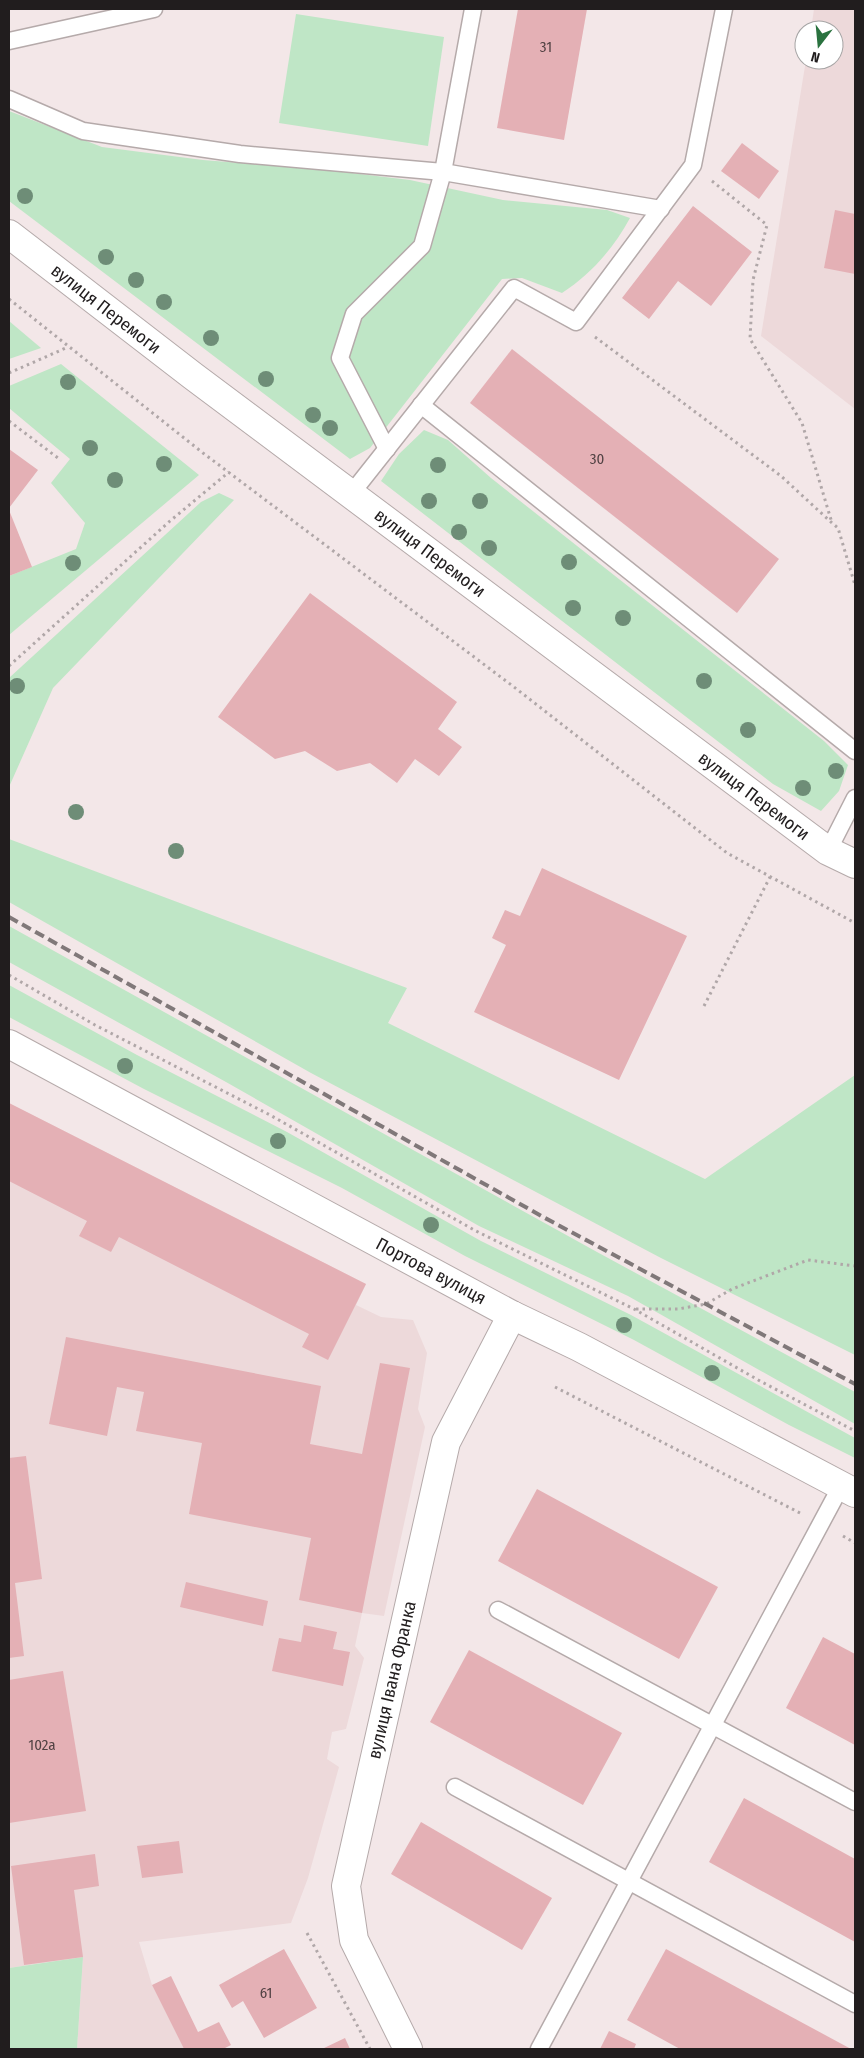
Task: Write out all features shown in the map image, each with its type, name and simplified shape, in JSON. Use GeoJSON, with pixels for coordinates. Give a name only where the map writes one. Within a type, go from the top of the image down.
{"type":"FeatureCollection","features":[{"type":"Feature","properties":{"kind":"street","name":"вулиця Перемоги"},"geometry":{"type":"LineString","coordinates":[[9,234],[351,494],[828,851],[855,864]]}},
{"type":"Feature","properties":{"kind":"street","name":"Портова вулиця"},"geometry":{"type":"LineString","coordinates":[[9,1044],[512,1315],[579,1347],[848,1489]]}},
{"type":"Feature","properties":{"kind":"street","name":"вулиця Івана Франка"},"geometry":{"type":"LineString","coordinates":[[408,2049],[354,1940],[346,1886],[446,1442],[512,1315]]}},
{"type":"Feature","properties":{"kind":"lane"},"geometry":{"type":"LineString","coordinates":[[9,41],[113,13],[154,9]]}},
{"type":"Feature","properties":{"kind":"lane"},"geometry":{"type":"LineString","coordinates":[[387,449],[340,358],[354,314],[422,246],[443,172],[473,9]]}},
{"type":"Feature","properties":{"kind":"lane"},"geometry":{"type":"LineString","coordinates":[[351,494],[514,288],[576,322],[693,166],[724,9]]}},
{"type":"Feature","properties":{"kind":"lane"},"geometry":{"type":"LineString","coordinates":[[9,99],[83,131],[240,154],[443,172],[661,208]]}},
{"type":"Feature","properties":{"kind":"lane"},"geometry":{"type":"LineString","coordinates":[[421,405],[855,751]]}},
{"type":"Feature","properties":{"kind":"lane"},"geometry":{"type":"LineString","coordinates":[[828,851],[855,798]]}},
{"type":"Feature","properties":{"kind":"lane"},"geometry":{"type":"LineString","coordinates":[[539,2049],[819,1523],[848,1489]]}},
{"type":"Feature","properties":{"kind":"lane"},"geometry":{"type":"LineString","coordinates":[[498,1610],[855,1802]]}},
{"type":"Feature","properties":{"kind":"lane"},"geometry":{"type":"LineString","coordinates":[[455,1787],[855,2004]]}},
{"type":"Feature","properties":{"kind":"path"},"geometry":{"type":"LineString","coordinates":[[693,166],[767,225],[753,280],[750,339],[802,423],[832,523]]}},
{"type":"Feature","properties":{"kind":"path"},"geometry":{"type":"LineString","coordinates":[[9,299],[229,472],[514,687],[727,853],[855,924]]}},
{"type":"Feature","properties":{"kind":"path"},"geometry":{"type":"LineString","coordinates":[[576,322],[781,476],[838,528],[855,585]]}},
{"type":"Feature","properties":{"kind":"path"},"geometry":{"type":"LineString","coordinates":[[9,373],[68,347]]}},
{"type":"Feature","properties":{"kind":"path"},"geometry":{"type":"LineString","coordinates":[[9,421],[58,458]]}},
{"type":"Feature","properties":{"kind":"path"},"geometry":{"type":"LineString","coordinates":[[9,666],[170,521],[229,472]]}},
{"type":"Feature","properties":{"kind":"path"},"geometry":{"type":"LineString","coordinates":[[704,1006],[770,877]]}},
{"type":"Feature","properties":{"kind":"path"},"geometry":{"type":"LineString","coordinates":[[9,975],[95,1025],[270,1115],[476,1231],[634,1309],[760,1381],[855,1431]]}},
{"type":"Feature","properties":{"kind":"path"},"geometry":{"type":"LineString","coordinates":[[634,1309],[678,1309],[706,1304],[732,1289],[808,1260],[855,1266]]}},
{"type":"Feature","properties":{"kind":"path"},"geometry":{"type":"LineString","coordinates":[[554,1387],[855,1543]]}},
{"type":"Feature","properties":{"kind":"path"},"geometry":{"type":"LineString","coordinates":[[307,1933],[370,2049]]}},
{"type":"Feature","properties":{"kind":"shaded area"},"geometry":{"type":"Polygon","coordinates":[[[814,9],[855,9],[855,409],[761,336],[804,70],[844,70],[844,20],[812,20],[814,9]]]}},
{"type":"Feature","properties":{"kind":"shaded area"},"geometry":{"type":"Polygon","coordinates":[[[9,1103],[366,1284],[356,1305],[381,1317],[413,1320],[427,1353],[418,1409],[425,1427],[384,1616],[362,1613],[355,1646],[364,1658],[346,1729],[332,1732],[327,1759],[339,1767],[308,1878],[291,1923],[139,1942],[152,1985],[184,2049],[77,2049],[83,1957],[9,1968],[9,1103]]]}},
{"type":"Feature","properties":{"kind":"green space"},"geometry":{"type":"Polygon","coordinates":[[[296,14],[444,37],[428,146],[279,123],[296,14]]]}},
{"type":"Feature","properties":{"kind":"green space"},"geometry":{"type":"Polygon","coordinates":[[[9,111],[102,147],[203,160],[318,169],[410,180],[503,200],[607,210],[630,218],[609,250],[592,269],[562,293],[522,278],[502,279],[370,448],[350,459],[9,201],[9,111]]]}},
{"type":"Feature","properties":{"kind":"green space"},"geometry":{"type":"Polygon","coordinates":[[[9,321],[41,348],[9,359],[9,321]]]}},
{"type":"Feature","properties":{"kind":"green space"},"geometry":{"type":"Polygon","coordinates":[[[61,364],[199,475],[9,635],[9,576],[76,549],[85,523],[51,483],[70,459],[9,408],[9,386],[61,364]]]}},
{"type":"Feature","properties":{"kind":"green space"},"geometry":{"type":"Polygon","coordinates":[[[424,430],[448,440],[491,478],[824,741],[848,765],[839,791],[821,811],[773,784],[381,481],[399,454],[424,430]]]}},
{"type":"Feature","properties":{"kind":"green space"},"geometry":{"type":"Polygon","coordinates":[[[219,493],[234,500],[53,688],[9,787],[9,678],[201,502],[219,493]]]}},
{"type":"Feature","properties":{"kind":"green space"},"geometry":{"type":"Polygon","coordinates":[[[9,839],[407,988],[388,1023],[705,1179],[855,1075],[855,1355],[661,1258],[311,1073],[9,902],[9,839]]]}},
{"type":"Feature","properties":{"kind":"green space"},"geometry":{"type":"Polygon","coordinates":[[[9,926],[597,1252],[855,1392],[855,1424],[628,1296],[479,1226],[226,1082],[9,962],[9,926]]]}},
{"type":"Feature","properties":{"kind":"green space"},"geometry":{"type":"Polygon","coordinates":[[[9,985],[137,1055],[287,1132],[481,1241],[631,1315],[855,1438],[855,1458],[789,1425],[634,1340],[465,1256],[342,1188],[144,1089],[9,1017],[9,985]]]}},
{"type":"Feature","properties":{"kind":"green space"},"geometry":{"type":"Polygon","coordinates":[[[83,1957],[77,2049],[9,2049],[9,1968],[83,1957]]]}},
{"type":"Feature","properties":{"kind":"building"},"geometry":{"type":"Polygon","coordinates":[[[518,9],[587,9],[564,140],[497,128],[518,9]]]}},
{"type":"Feature","properties":{"kind":"building"},"geometry":{"type":"Polygon","coordinates":[[[742,143],[779,171],[759,199],[721,171],[742,143]]]}},
{"type":"Feature","properties":{"kind":"building"},"geometry":{"type":"Polygon","coordinates":[[[693,206],[752,252],[711,306],[678,281],[649,319],[622,298],[693,206]]]}},
{"type":"Feature","properties":{"kind":"building"},"geometry":{"type":"Polygon","coordinates":[[[835,210],[855,214],[855,274],[824,268],[835,210]]]}},
{"type":"Feature","properties":{"kind":"building"},"geometry":{"type":"Polygon","coordinates":[[[512,349],[779,559],[737,613],[470,403],[512,349]]]}},
{"type":"Feature","properties":{"kind":"building"},"geometry":{"type":"Polygon","coordinates":[[[9,449],[38,470],[9,508],[9,449]]]}},
{"type":"Feature","properties":{"kind":"building"},"geometry":{"type":"Polygon","coordinates":[[[9,510],[32,567],[9,576],[9,510]]]}},
{"type":"Feature","properties":{"kind":"building"},"geometry":{"type":"Polygon","coordinates":[[[310,593],[457,702],[438,729],[462,747],[439,776],[415,759],[397,783],[370,763],[337,771],[305,751],[275,759],[218,717],[310,593]]]}},
{"type":"Feature","properties":{"kind":"building"},"geometry":{"type":"Polygon","coordinates":[[[542,868],[687,936],[619,1080],[474,1012],[506,945],[492,938],[505,910],[520,916],[542,868]]]}},
{"type":"Feature","properties":{"kind":"building"},"geometry":{"type":"Polygon","coordinates":[[[9,1103],[366,1284],[328,1360],[302,1347],[309,1334],[119,1237],[111,1252],[79,1236],[87,1221],[9,1181],[9,1103]]]}},
{"type":"Feature","properties":{"kind":"building"},"geometry":{"type":"Polygon","coordinates":[[[66,1337],[321,1386],[310,1444],[362,1454],[380,1363],[410,1368],[362,1613],[299,1600],[311,1538],[189,1514],[202,1443],[136,1431],[144,1392],[117,1387],[107,1436],[49,1424],[66,1337]]]}},
{"type":"Feature","properties":{"kind":"building"},"geometry":{"type":"Polygon","coordinates":[[[26,1456],[42,1579],[15,1583],[24,1656],[9,1658],[9,1458],[26,1456]]]}},
{"type":"Feature","properties":{"kind":"building"},"geometry":{"type":"Polygon","coordinates":[[[537,1489],[718,1587],[679,1659],[498,1561],[537,1489]]]}},
{"type":"Feature","properties":{"kind":"building"},"geometry":{"type":"Polygon","coordinates":[[[186,1582],[268,1601],[263,1626],[180,1607],[186,1582]]]}},
{"type":"Feature","properties":{"kind":"building"},"geometry":{"type":"Polygon","coordinates":[[[304,1625],[337,1632],[333,1649],[350,1652],[343,1686],[272,1671],[279,1638],[301,1642],[304,1625]]]}},
{"type":"Feature","properties":{"kind":"building"},"geometry":{"type":"Polygon","coordinates":[[[823,1637],[855,1654],[855,1745],[786,1708],[823,1637]]]}},
{"type":"Feature","properties":{"kind":"building"},"geometry":{"type":"Polygon","coordinates":[[[469,1650],[622,1733],[583,1805],[430,1722],[469,1650]]]}},
{"type":"Feature","properties":{"kind":"building"},"geometry":{"type":"Polygon","coordinates":[[[63,1671],[86,1811],[9,1823],[9,1680],[63,1671]]]}},
{"type":"Feature","properties":{"kind":"building"},"geometry":{"type":"Polygon","coordinates":[[[744,1798],[855,1859],[855,1942],[709,1862],[744,1798]]]}},
{"type":"Feature","properties":{"kind":"building"},"geometry":{"type":"Polygon","coordinates":[[[421,1822],[552,1898],[522,1950],[391,1874],[421,1822]]]}},
{"type":"Feature","properties":{"kind":"building"},"geometry":{"type":"Polygon","coordinates":[[[179,1841],[183,1873],[142,1878],[137,1846],[179,1841]]]}},
{"type":"Feature","properties":{"kind":"building"},"geometry":{"type":"Polygon","coordinates":[[[95,1854],[99,1886],[74,1890],[83,1957],[24,1965],[11,1866],[95,1854]]]}},
{"type":"Feature","properties":{"kind":"building"},"geometry":{"type":"Polygon","coordinates":[[[284,1949],[317,2008],[264,2038],[243,2001],[232,2008],[219,1985],[284,1949]]]}},
{"type":"Feature","properties":{"kind":"building"},"geometry":{"type":"Polygon","coordinates":[[[666,1949],[851,2049],[680,2049],[627,2020],[666,1949]]]}},
{"type":"Feature","properties":{"kind":"building"},"geometry":{"type":"Polygon","coordinates":[[[171,1976],[198,2032],[219,2022],[231,2045],[223,2049],[184,2049],[152,1985],[171,1976]]]}},
{"type":"Feature","properties":{"kind":"building"},"geometry":{"type":"Polygon","coordinates":[[[609,2031],[636,2044],[634,2049],[600,2049],[609,2031]]]}},
{"type":"Feature","properties":{"kind":"building"},"geometry":{"type":"Polygon","coordinates":[[[345,2038],[350,2049],[322,2049],[345,2038]]]}},
{"type":"Feature","properties":{"kind":"railway"},"geometry":{"type":"LineString","coordinates":[[9,917],[545,1218],[855,1384]]}}]}
